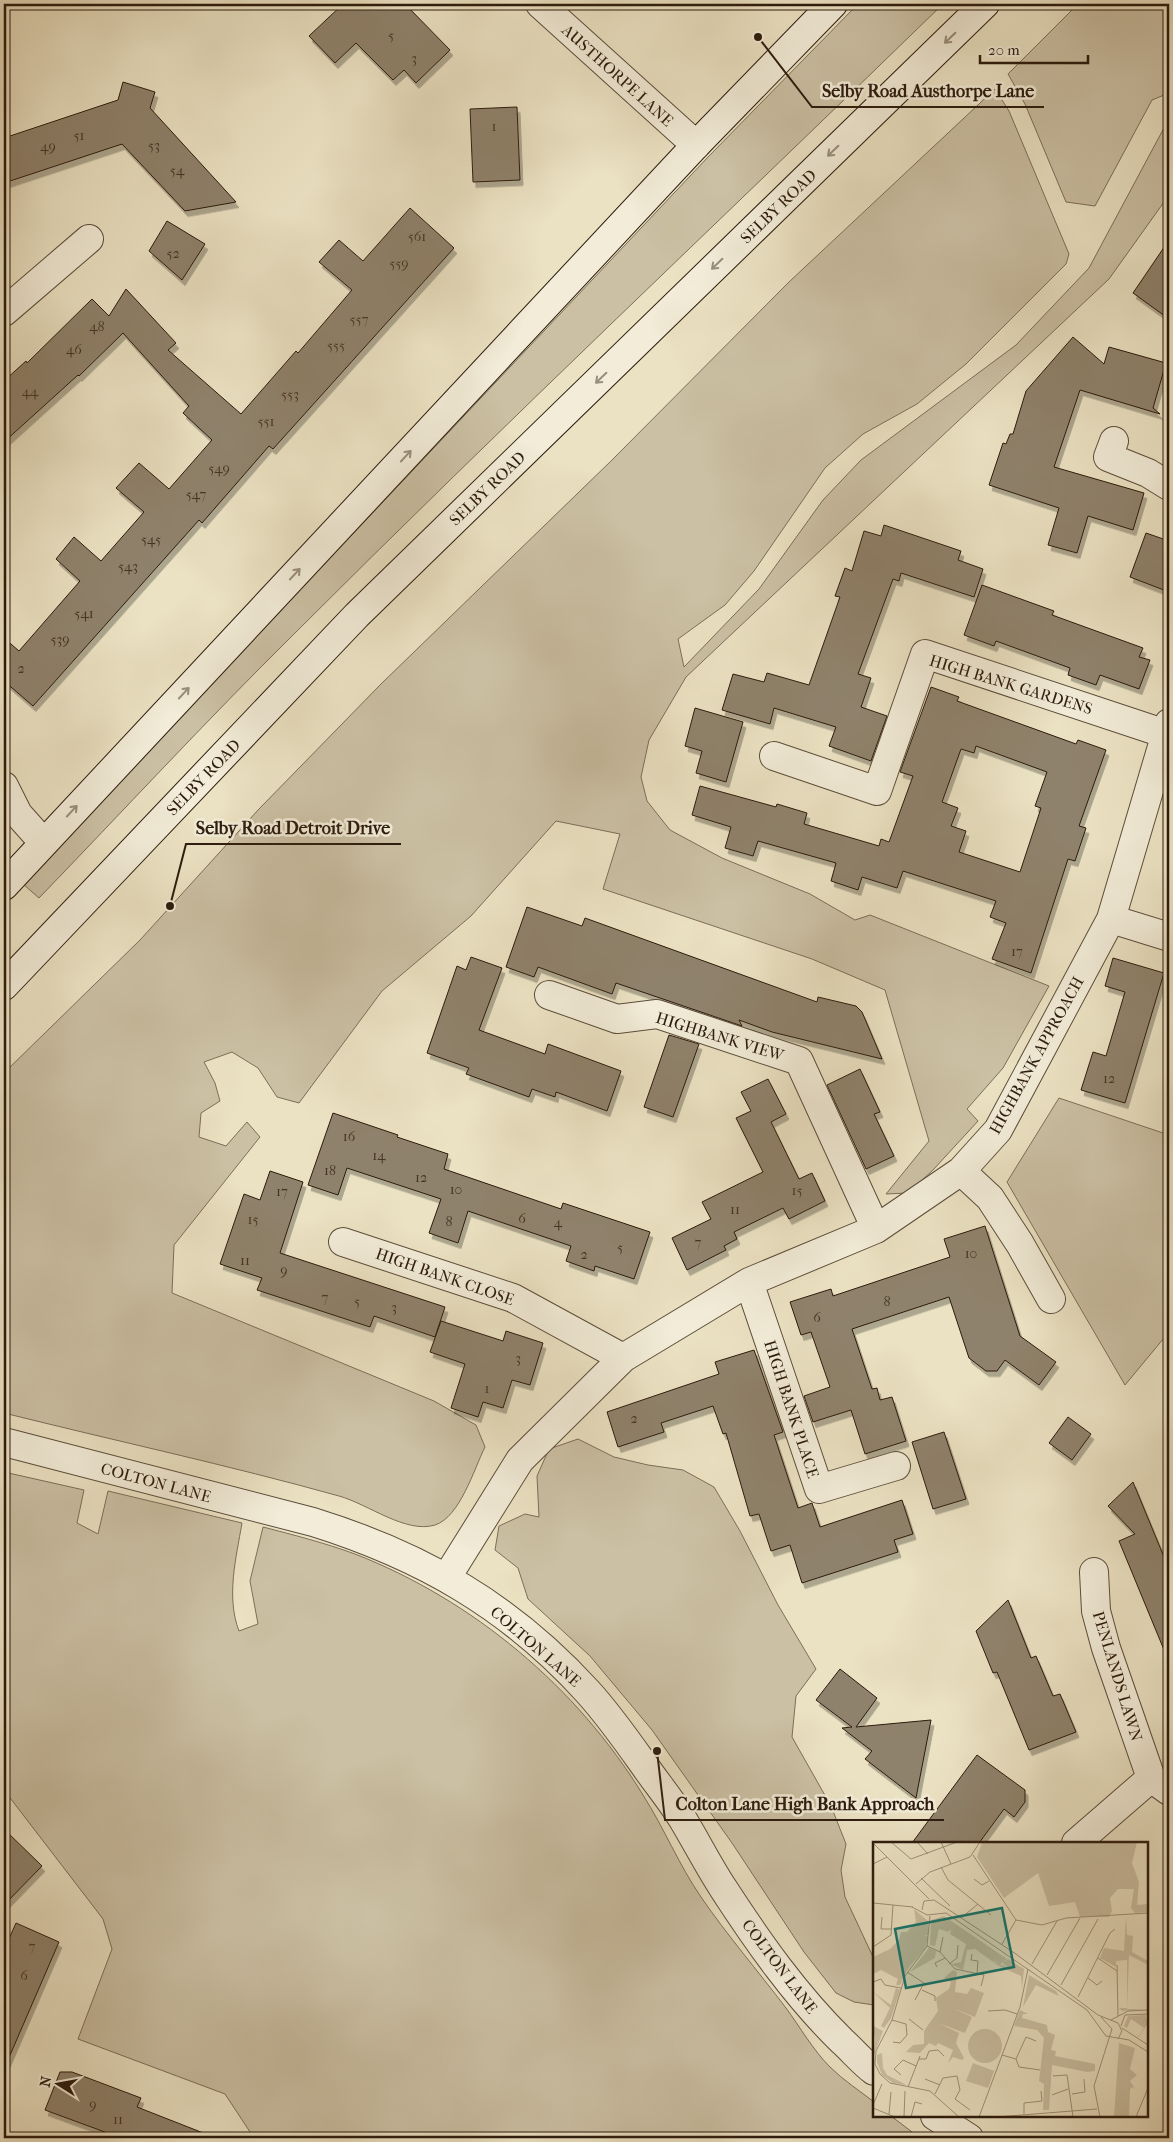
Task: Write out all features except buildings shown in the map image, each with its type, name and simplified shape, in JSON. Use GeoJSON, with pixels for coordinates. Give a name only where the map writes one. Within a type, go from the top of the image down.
{"type":"FeatureCollection","features":[{"type":"Feature","properties":{"kind":"street","name":"AUSTHORPE LANE"},"geometry":{"type":"LineString","coordinates":[[540,4],[696,146]]}},
{"type":"Feature","properties":{"kind":"street"},"geometry":{"type":"LineString","coordinates":[[4,886],[43,842],[696,146],[833,4]]}},
{"type":"Feature","properties":{"kind":"street","name":"SELBY ROAD"},"geometry":{"type":"LineString","coordinates":[[4,986],[357,616],[985,4]]}},
{"type":"Feature","properties":{"kind":"street"},"geometry":{"type":"LineString","coordinates":[[4,312],[89,238]]}},
{"type":"Feature","properties":{"kind":"street"},"geometry":{"type":"LineString","coordinates":[[1114,441],[1108,457],[1148,473],[1169,486]]}},
{"type":"Feature","properties":{"kind":"street","name":"HIGH BANK GARDENS"},"geometry":{"type":"LineString","coordinates":[[774,756],[877,791],[925,654],[1168,728]]}},
{"type":"Feature","properties":{"kind":"street","name":"HIGHBANK APPROACH"},"geometry":{"type":"LineString","coordinates":[[446,1577],[520,1460],[623,1358],[749,1282],[876,1229],[961,1171],[998,1130],[1111,919],[1168,728]]}},
{"type":"Feature","properties":{"kind":"street"},"geometry":{"type":"LineString","coordinates":[[4,786],[18,814],[43,842]]}},
{"type":"Feature","properties":{"kind":"street"},"geometry":{"type":"LineString","coordinates":[[1111,919],[1169,937]]}},
{"type":"Feature","properties":{"kind":"street","name":"HIGHBANK VIEW"},"geometry":{"type":"LineString","coordinates":[[549,995],[617,1019],[657,1014],[799,1061],[876,1229]]}},
{"type":"Feature","properties":{"kind":"street"},"geometry":{"type":"LineString","coordinates":[[961,1171],[990,1198],[1020,1244],[1051,1299]]}},
{"type":"Feature","properties":{"kind":"street","name":"HIGH BANK CLOSE"},"geometry":{"type":"LineString","coordinates":[[344,1242],[513,1298],[623,1358]]}},
{"type":"Feature","properties":{"kind":"street","name":"HIGH BANK PLACE"},"geometry":{"type":"LineString","coordinates":[[749,1282],[819,1488],[896,1466]]}},
{"type":"Feature","properties":{"kind":"street","name":"COLTON LANE"},"geometry":{"type":"LineString","coordinates":[[4,1442],[313,1522],[358,1536],[401,1554],[446,1577],[483,1600],[521,1628],[556,1659],[589,1693],[618,1729],[681,1817],[722,1887],[765,1948],[819,2018],[873,2069]]}},
{"type":"Feature","properties":{"kind":"street","name":"PENLANDS LAWN"},"geometry":{"type":"LineString","coordinates":[[1094,1572],[1096,1611],[1106,1648],[1160,1784]]}},
{"type":"Feature","properties":{"kind":"street"},"geometry":{"type":"LineString","coordinates":[[1077,1842],[1160,1784]]}},
{"type":"Feature","properties":{"kind":"street"},"geometry":{"type":"LineString","coordinates":[[937,2117],[969,2138]]}},
{"type":"Feature","properties":{"kind":"shaded area"},"geometry":{"type":"Polygon","coordinates":[[[858,4],[943,4],[373,556],[260,668],[39,898],[23,884],[708,157],[858,4]]]}},
{"type":"Feature","properties":{"kind":"shaded area"},"geometry":{"type":"Polygon","coordinates":[[[1078,4],[1169,4],[1169,93],[1152,100],[1095,206],[1066,202],[1025,104],[1008,74],[1078,4]]]}},
{"type":"Feature","properties":{"kind":"shaded area"},"geometry":{"type":"Polygon","coordinates":[[[995,89],[1009,111],[1069,254],[1066,264],[966,364],[917,404],[863,434],[825,468],[754,571],[725,605],[678,639],[684,667],[759,589],[823,500],[861,460],[1016,345],[1089,268],[1165,126],[1169,114],[1169,195],[1109,279],[686,677],[649,740],[641,777],[647,801],[670,830],[722,858],[810,894],[855,920],[870,915],[1049,986],[1003,1068],[967,1109],[978,1121],[933,1170],[908,1193],[886,1194],[929,1141],[885,990],[812,959],[603,889],[620,834],[556,821],[471,916],[382,991],[299,1103],[277,1097],[258,1068],[232,1052],[204,1062],[215,1083],[220,1101],[201,1113],[199,1137],[226,1146],[247,1122],[260,1137],[174,1245],[172,1293],[434,1401],[476,1425],[485,1447],[459,1503],[452,1513],[435,1525],[424,1527],[412,1525],[387,1517],[339,1496],[214,1463],[4,1413],[4,1073],[140,940],[259,809],[381,684],[611,461],[789,282],[995,89]]]}},
{"type":"Feature","properties":{"kind":"shaded area"},"geometry":{"type":"Polygon","coordinates":[[[1059,1098],[1169,1135],[1169,1332],[1125,1385],[1007,1182],[1059,1098]]]}},
{"type":"Feature","properties":{"kind":"shaded area"},"geometry":{"type":"Polygon","coordinates":[[[578,1439],[614,1457],[648,1465],[683,1470],[714,1487],[740,1531],[778,1605],[816,1669],[796,1696],[792,1737],[831,1806],[846,1844],[841,1870],[845,1897],[873,1957],[873,2005],[854,2002],[836,1993],[804,1952],[732,1843],[652,1730],[590,1656],[528,1599],[518,1568],[495,1550],[499,1526],[525,1514],[539,1517],[537,1476],[549,1449],[578,1439]]]}},
{"type":"Feature","properties":{"kind":"shaded area"},"geometry":{"type":"Polygon","coordinates":[[[4,1472],[84,1490],[77,1523],[98,1534],[108,1491],[242,1523],[233,1577],[233,1605],[239,1631],[258,1624],[250,1581],[263,1527],[355,1554],[399,1573],[441,1596],[481,1622],[554,1683],[587,1718],[617,1756],[651,1808],[701,1897],[786,2008],[812,2046],[830,2067],[873,2101],[873,2117],[892,2117],[920,2138],[254,2138],[225,2094],[78,2039],[112,1949],[103,1919],[4,1790],[4,1472]]]}},
{"type":"Feature","properties":{"kind":"place","name":"Selby Road Austhorpe Lane"},"geometry":{"type":"Point","coordinates":[758,37]}},
{"type":"Feature","properties":{"kind":"place","name":"Selby Road Detroit Drive"},"geometry":{"type":"Point","coordinates":[170,906]}},
{"type":"Feature","properties":{"kind":"place","name":"Colton Lane High Bank Approach"},"geometry":{"type":"Point","coordinates":[657,1751]}}]}
